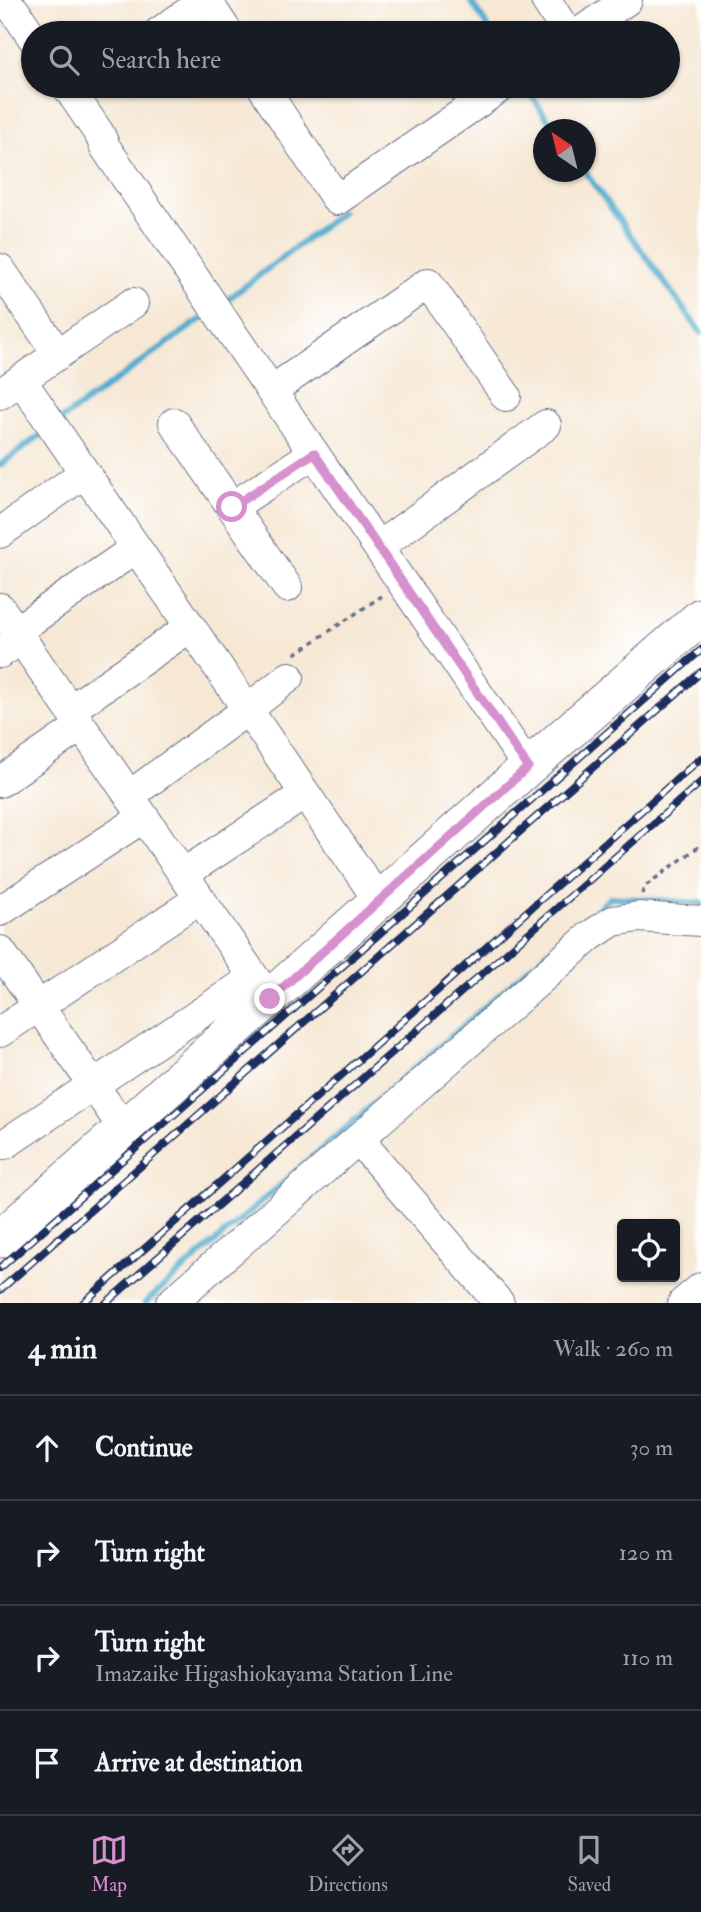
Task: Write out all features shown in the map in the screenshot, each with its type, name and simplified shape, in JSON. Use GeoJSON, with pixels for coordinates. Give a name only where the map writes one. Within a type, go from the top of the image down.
{"type":"FeatureCollection","features":[{"type":"Feature","properties":{"kind":"main road"},"geometry":{"type":"LineString","coordinates":[[0,1239],[124,1129],[261,989],[379,901],[701,617]]}},
{"type":"Feature","properties":{"kind":"street"},"geometry":{"type":"LineString","coordinates":[[175,21],[206,0],[220,21]]}},
{"type":"Feature","properties":{"kind":"street"},"geometry":{"type":"LineString","coordinates":[[546,0],[559,21]]}},
{"type":"Feature","properties":{"kind":"street"},"geometry":{"type":"LineString","coordinates":[[596,21],[627,0]]}},
{"type":"Feature","properties":{"kind":"street"},"geometry":{"type":"LineString","coordinates":[[5,10],[21,26]]}},
{"type":"Feature","properties":{"kind":"street"},"geometry":{"type":"LineString","coordinates":[[79,98],[105,147],[528,767]]}},
{"type":"Feature","properties":{"kind":"street"},"geometry":{"type":"LineString","coordinates":[[270,98],[337,200],[485,98]]}},
{"type":"Feature","properties":{"kind":"street"},"geometry":{"type":"LineString","coordinates":[[0,271],[58,354]]}},
{"type":"Feature","properties":{"kind":"street"},"geometry":{"type":"LineString","coordinates":[[271,391],[428,283],[506,396]]}},
{"type":"Feature","properties":{"kind":"street"},"geometry":{"type":"LineString","coordinates":[[133,303],[10,387],[52,426],[379,901]]}},
{"type":"Feature","properties":{"kind":"street"},"geometry":{"type":"LineString","coordinates":[[174,424],[287,587]]}},
{"type":"Feature","properties":{"kind":"street"},"geometry":{"type":"LineString","coordinates":[[377,547],[546,425]]}},
{"type":"Feature","properties":{"kind":"street"},"geometry":{"type":"LineString","coordinates":[[232,507],[314,453]]}},
{"type":"Feature","properties":{"kind":"street"},"geometry":{"type":"LineString","coordinates":[[0,533],[84,473]]}},
{"type":"Feature","properties":{"kind":"street"},"geometry":{"type":"LineString","coordinates":[[5,1144],[94,1086],[261,989],[75,718],[9,633],[136,548]]}},
{"type":"Feature","properties":{"kind":"street"},"geometry":{"type":"LineString","coordinates":[[0,782],[75,718],[190,627]]}},
{"type":"Feature","properties":{"kind":"street"},"geometry":{"type":"LineString","coordinates":[[0,911],[136,806],[289,677]]}},
{"type":"Feature","properties":{"kind":"street"},"geometry":{"type":"LineString","coordinates":[[0,1032],[39,1006],[305,794]]}},
{"type":"Feature","properties":{"kind":"street"},"geometry":{"type":"LineString","coordinates":[[172,1303],[590,936],[613,921],[638,917],[701,921]]}},
{"type":"Feature","properties":{"kind":"street"},"geometry":{"type":"LineString","coordinates":[[0,951],[124,1129]]}},
{"type":"Feature","properties":{"kind":"street"},"geometry":{"type":"LineString","coordinates":[[359,1140],[499,1303]]}},
{"type":"Feature","properties":{"kind":"street"},"geometry":{"type":"LineString","coordinates":[[683,1303],[701,1288]]}},
{"type":"Feature","properties":{"kind":"path"},"geometry":{"type":"LineString","coordinates":[[289,677],[283,663],[402,583]]}},
{"type":"Feature","properties":{"kind":"path"},"geometry":{"type":"LineString","coordinates":[[643,892],[644,887],[701,845]]}},
{"type":"Feature","properties":{"kind":"waterway"},"geometry":{"type":"LineString","coordinates":[[470,0],[484,21]]}},
{"type":"Feature","properties":{"kind":"waterway"},"geometry":{"type":"LineString","coordinates":[[502,104],[511,98]]}},
{"type":"Feature","properties":{"kind":"waterway"},"geometry":{"type":"LineString","coordinates":[[533,98],[548,119]]}},
{"type":"Feature","properties":{"kind":"waterway"},"geometry":{"type":"LineString","coordinates":[[592,182],[701,333]]}},
{"type":"Feature","properties":{"kind":"waterway"},"geometry":{"type":"LineString","coordinates":[[223,303],[342,212]]}},
{"type":"Feature","properties":{"kind":"waterway"},"geometry":{"type":"LineString","coordinates":[[58,422],[208,314]]}},
{"type":"Feature","properties":{"kind":"waterway"},"geometry":{"type":"LineString","coordinates":[[0,465],[46,431]]}},
{"type":"Feature","properties":{"kind":"waterway"},"geometry":{"type":"LineString","coordinates":[[145,1303],[611,897],[701,903]]}},
{"type":"Feature","properties":{"kind":"railway"},"geometry":{"type":"LineString","coordinates":[[0,1268],[701,650]]}},
{"type":"Feature","properties":{"kind":"railway"},"geometry":{"type":"LineString","coordinates":[[0,1290],[701,672]]}},
{"type":"Feature","properties":{"kind":"railway"},"geometry":{"type":"LineString","coordinates":[[83,1303],[701,758]]}},
{"type":"Feature","properties":{"kind":"railway"},"geometry":{"type":"LineString","coordinates":[[106,1303],[701,782]]}},
{"type":"Feature","properties":{"kind":"route"},"geometry":{"type":"LineString","coordinates":[[232,507],[314,453],[528,767],[270,999]]}}]}
